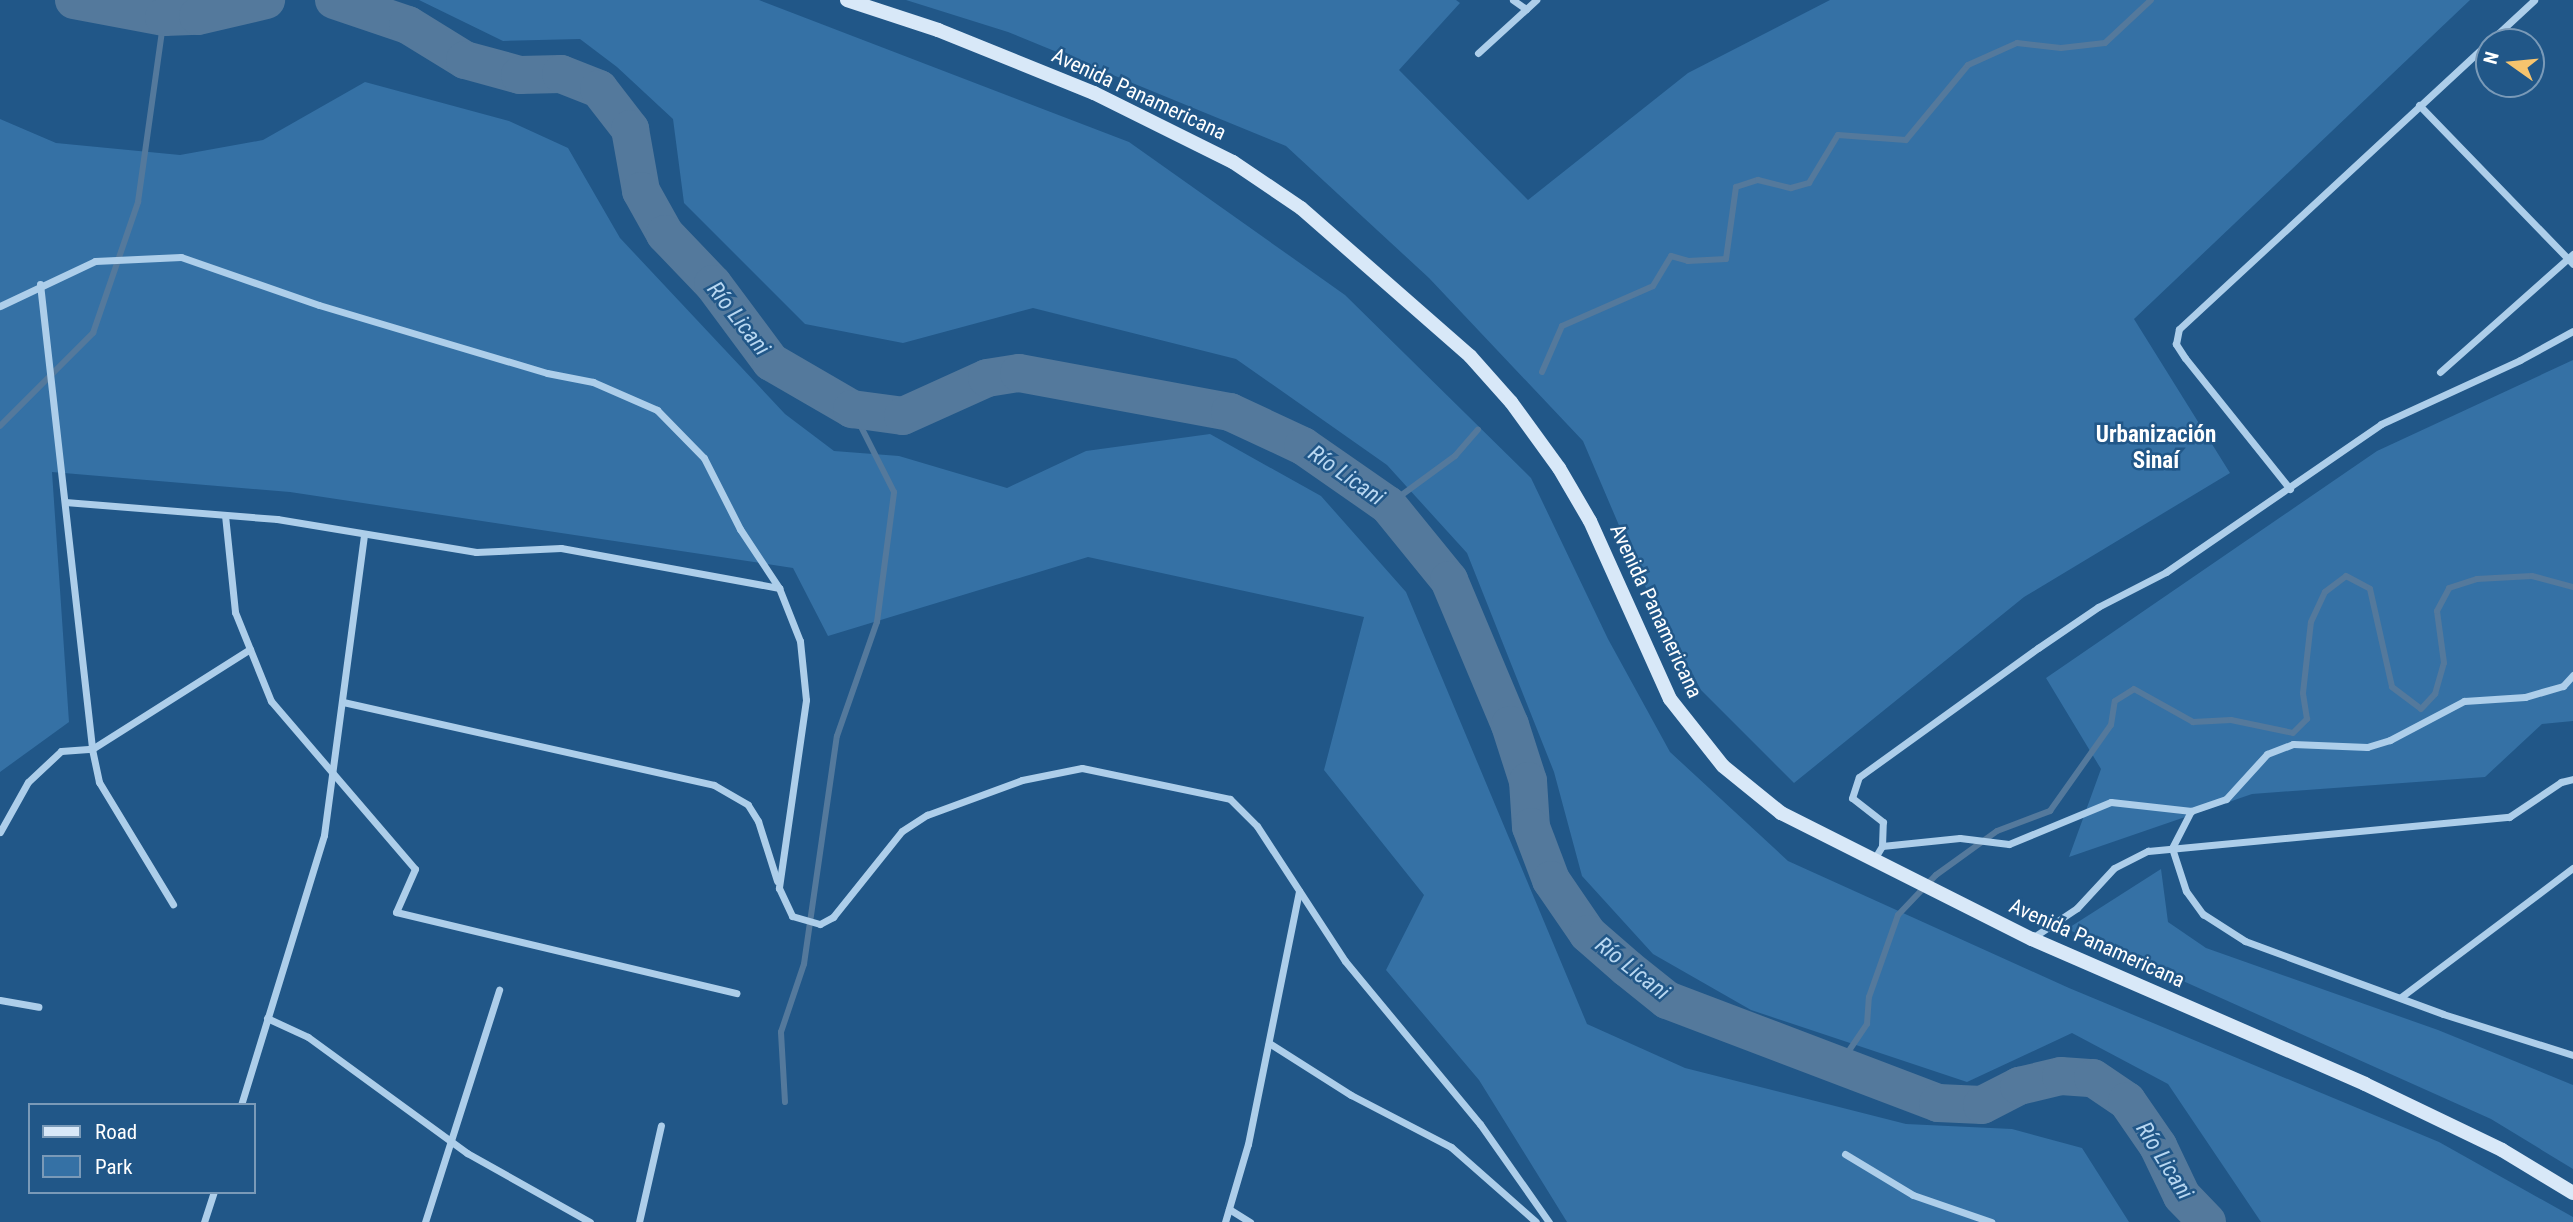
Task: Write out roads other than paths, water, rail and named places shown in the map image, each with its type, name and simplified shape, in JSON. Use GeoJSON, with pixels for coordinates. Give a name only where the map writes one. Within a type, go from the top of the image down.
{"type":"FeatureCollection","features":[{"type":"Feature","properties":{"kind":"main road","name":"Avenida Panamericana"},"geometry":{"type":"LineString","coordinates":[[847,0],[938,30],[1094,93],[1233,162],[1301,208],[1470,356],[1511,402],[1559,468],[1590,522],[1670,699],[1693,732],[1754,794],[1877,864],[1946,898],[2032,939],[2365,1084],[2502,1150],[2573,1193]]}},
{"type":"Feature","properties":{"kind":"street"},"geometry":{"type":"LineString","coordinates":[[1513,0],[1526,9]]}},
{"type":"Feature","properties":{"kind":"street"},"geometry":{"type":"LineString","coordinates":[[1478,53],[1536,0]]}},
{"type":"Feature","properties":{"kind":"street"},"geometry":{"type":"LineString","coordinates":[[2290,489],[2185,358],[2176,344],[2179,329],[2534,0]]}},
{"type":"Feature","properties":{"kind":"street"},"geometry":{"type":"LineString","coordinates":[[2418,105],[2572,259],[2440,372]]}},
{"type":"Feature","properties":{"kind":"street"},"geometry":{"type":"LineString","coordinates":[[0,306],[40,284],[95,261],[181,257],[319,306],[627,395],[657,410],[704,458],[740,529],[779,588],[800,641],[806,699],[779,888]]}},
{"type":"Feature","properties":{"kind":"street"},"geometry":{"type":"LineString","coordinates":[[40,284],[92,749],[99,782],[173,904]]}},
{"type":"Feature","properties":{"kind":"street"},"geometry":{"type":"LineString","coordinates":[[1877,864],[1882,846],[1883,821],[1852,799],[1859,777],[2098,607],[2166,572],[2381,424],[2520,360],[2573,331]]}},
{"type":"Feature","properties":{"kind":"street"},"geometry":{"type":"LineString","coordinates":[[65,502],[225,515],[476,552],[561,548],[779,588]]}},
{"type":"Feature","properties":{"kind":"street"},"geometry":{"type":"LineString","coordinates":[[225,515],[235,612],[271,701],[333,777],[415,869],[396,912],[737,993]]}},
{"type":"Feature","properties":{"kind":"street"},"geometry":{"type":"LineString","coordinates":[[241,1103],[324,835],[364,535]]}},
{"type":"Feature","properties":{"kind":"street"},"geometry":{"type":"LineString","coordinates":[[0,832],[28,782],[61,751],[92,749],[250,649]]}},
{"type":"Feature","properties":{"kind":"street"},"geometry":{"type":"LineString","coordinates":[[1882,846],[1959,838],[2009,844],[2111,802],[2192,811],[2226,799],[2267,754],[2293,744],[2367,747],[2390,740],[2464,701],[2525,697],[2563,686],[2573,675]]}},
{"type":"Feature","properties":{"kind":"street"},"geometry":{"type":"LineString","coordinates":[[343,702],[714,785],[748,806],[758,821],[779,888],[792,916],[820,924],[847,902],[886,847],[927,815],[1022,779],[1082,768],[1230,799],[1257,826],[1345,961],[1480,1124],[1549,1222]]}},
{"type":"Feature","properties":{"kind":"street"},"geometry":{"type":"LineString","coordinates":[[2032,939],[2077,908],[2114,868],[2148,851],[2509,817],[2561,782],[2573,779]]}},
{"type":"Feature","properties":{"kind":"street"},"geometry":{"type":"LineString","coordinates":[[2192,811],[2172,848],[2186,891],[2213,920],[2245,940],[2298,963],[2526,1043],[2573,1055]]}},
{"type":"Feature","properties":{"kind":"street"},"geometry":{"type":"LineString","coordinates":[[2401,997],[2573,868]]}},
{"type":"Feature","properties":{"kind":"street"},"geometry":{"type":"LineString","coordinates":[[1225,1222],[1269,1043],[1299,891]]}},
{"type":"Feature","properties":{"kind":"street"},"geometry":{"type":"LineString","coordinates":[[425,1222],[499,990]]}},
{"type":"Feature","properties":{"kind":"street"},"geometry":{"type":"LineString","coordinates":[[0,1000],[38,1007]]}},
{"type":"Feature","properties":{"kind":"street"},"geometry":{"type":"LineString","coordinates":[[267,1018],[308,1037],[451,1141],[590,1222]]}},
{"type":"Feature","properties":{"kind":"street"},"geometry":{"type":"LineString","coordinates":[[1269,1043],[1351,1095],[1451,1147],[1536,1222]]}},
{"type":"Feature","properties":{"kind":"street"},"geometry":{"type":"LineString","coordinates":[[639,1222],[662,1125]]}},
{"type":"Feature","properties":{"kind":"street"},"geometry":{"type":"LineString","coordinates":[[1845,1154],[1913,1195],[1990,1222]]}},
{"type":"Feature","properties":{"kind":"street"},"geometry":{"type":"LineString","coordinates":[[204,1222],[213,1194]]}},
{"type":"Feature","properties":{"kind":"street"},"geometry":{"type":"LineString","coordinates":[[1229,1209],[1250,1222]]}},
{"type":"Feature","properties":{"kind":"waterway","name":"Río Licani"},"geometry":{"type":"LineString","coordinates":[[74,0],[164,17],[198,16],[266,0]]}},
{"type":"Feature","properties":{"kind":"waterway"},"geometry":{"type":"LineString","coordinates":[[198,0],[198,16]]}},
{"type":"Feature","properties":{"kind":"waterway","name":"Río Licani"},"geometry":{"type":"LineString","coordinates":[[334,0],[408,25],[465,60],[520,75],[561,74],[599,89],[630,129],[641,191],[665,234],[713,284],[771,362],[852,409],[903,416],[987,378],[1019,373],[1230,412],[1303,446],[1388,505],[1449,580],[1510,725],[1528,781],[1531,827],[1551,880],[1588,934],[1627,968],[1667,1000],[1938,1103],[1982,1105],[2019,1086],[2061,1076],[2093,1078],[2127,1101],[2158,1146],[2182,1196],[2207,1222]]}},
{"type":"Feature","properties":{"kind":"waterway"},"geometry":{"type":"LineString","coordinates":[[1542,372],[1562,326],[1653,286],[1671,256],[1688,261],[1726,259],[1736,187],[1758,180],[1791,188],[1809,183],[1838,135],[1906,140],[1968,65],[2017,43],[2061,48],[2105,43],[2151,0]]}},
{"type":"Feature","properties":{"kind":"waterway"},"geometry":{"type":"LineString","coordinates":[[0,426],[93,333],[138,202],[164,17]]}},
{"type":"Feature","properties":{"kind":"waterway"},"geometry":{"type":"LineString","coordinates":[[785,1102],[781,1032],[804,964],[837,736],[877,622],[894,492],[852,409]]}},
{"type":"Feature","properties":{"kind":"waterway"},"geometry":{"type":"LineString","coordinates":[[1388,505],[1455,456],[1478,430]]}},
{"type":"Feature","properties":{"kind":"waterway"},"geometry":{"type":"LineString","coordinates":[[1838,1067],[1867,1024],[1869,997],[1898,915],[1936,875],[1997,831],[2050,811],[2111,725],[2115,701],[2134,689],[2193,722],[2231,720],[2293,733],[2307,719],[2303,693],[2311,622],[2325,592],[2346,576],[2370,589],[2392,687],[2421,709],[2435,694],[2444,663],[2437,611],[2449,588],[2477,579],[2532,576],[2573,587]]}},
{"type":"Feature","properties":{"kind":"district","name":"Urbanización Sinaí"},"geometry":{"type":"Point","coordinates":[2156,448]}}]}
